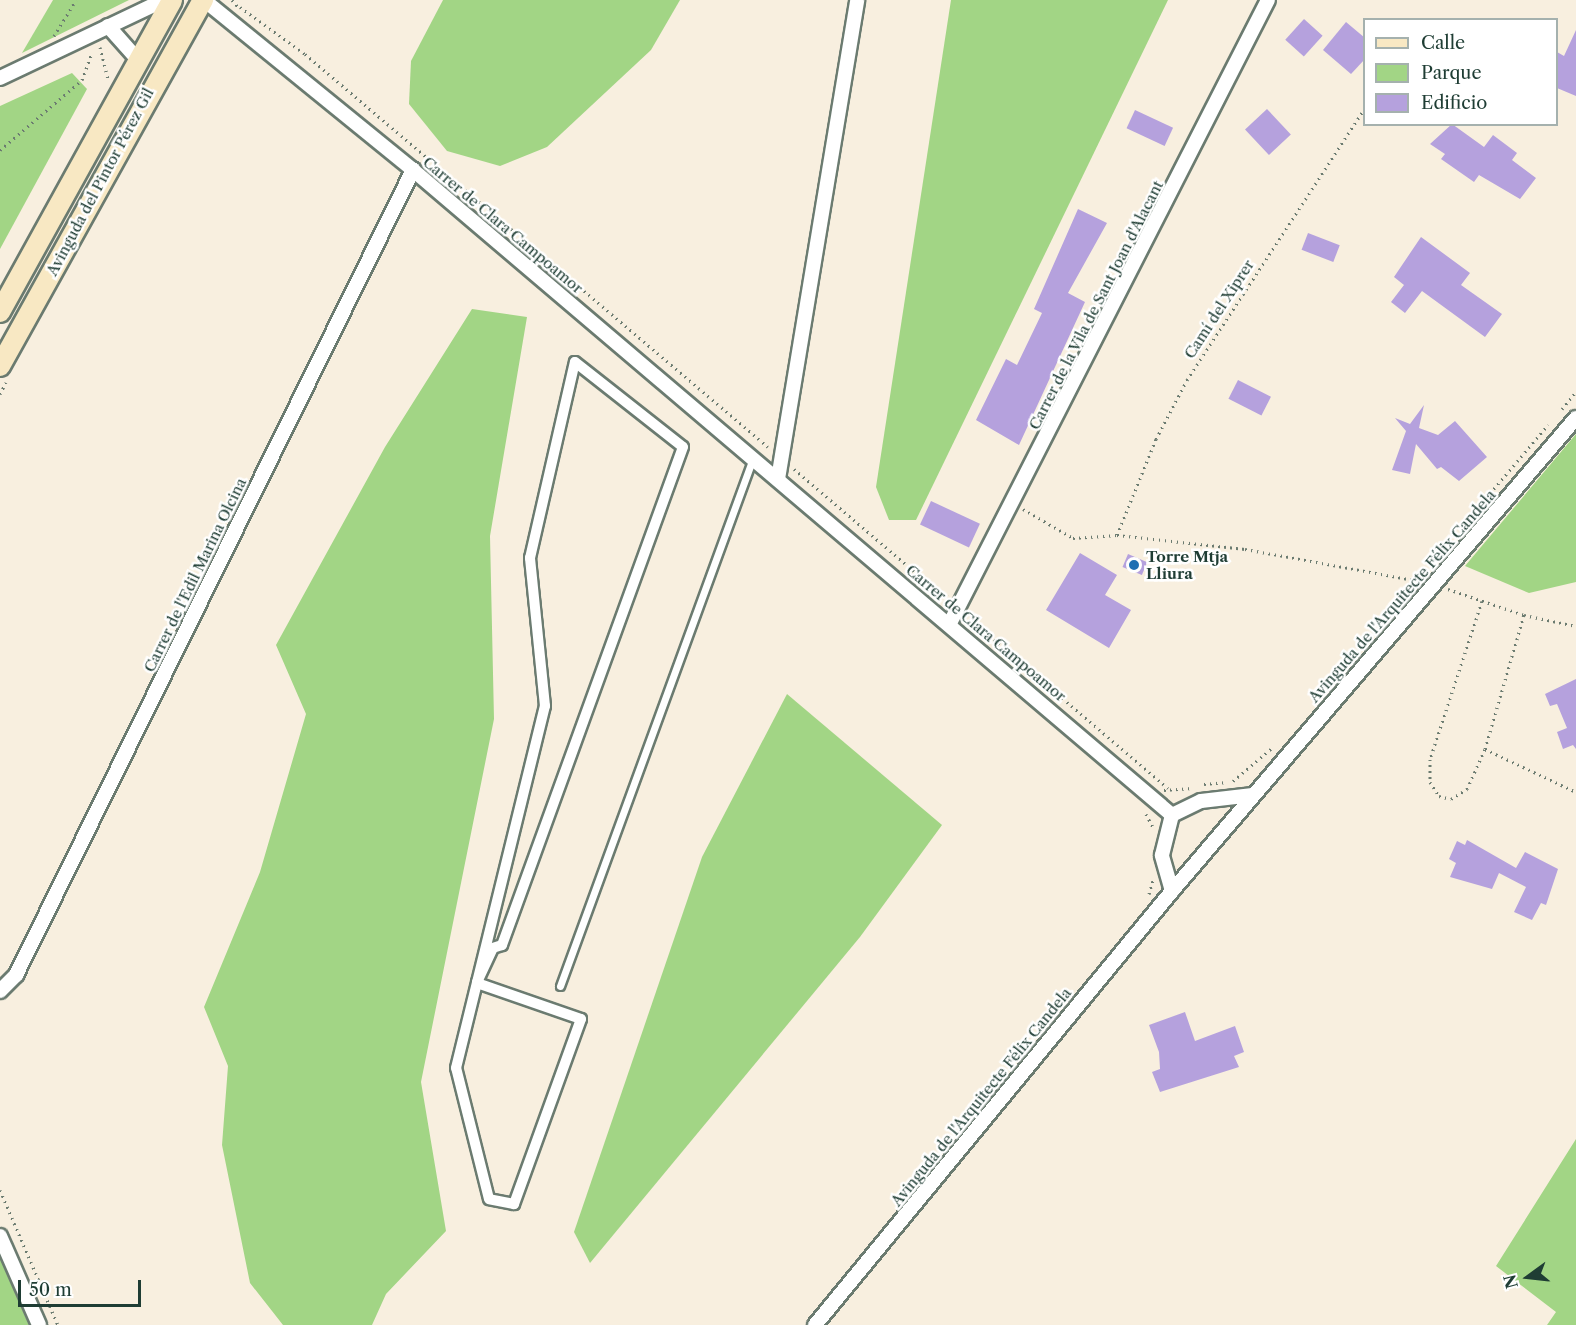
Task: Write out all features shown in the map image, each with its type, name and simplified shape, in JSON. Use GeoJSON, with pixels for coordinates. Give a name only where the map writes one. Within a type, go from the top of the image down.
{"type":"FeatureCollection","features":[{"type":"Feature","properties":{"kind":"main road","name":"Avinguda del Pintor Pérez Gil"},"geometry":{"type":"LineString","coordinates":[[0,312],[172,0]]}},
{"type":"Feature","properties":{"kind":"main road","name":"Avinguda del Pintor Pérez Gil"},"geometry":{"type":"LineString","coordinates":[[0,366],[204,0]]}},
{"type":"Feature","properties":{"kind":"street"},"geometry":{"type":"LineString","coordinates":[[0,78],[164,0]]}},
{"type":"Feature","properties":{"kind":"street","name":"Carrer de Clara Campoamor"},"geometry":{"type":"LineString","coordinates":[[204,0],[413,170],[950,623],[1172,815]]}},
{"type":"Feature","properties":{"kind":"street"},"geometry":{"type":"LineString","coordinates":[[778,479],[857,0]]}},
{"type":"Feature","properties":{"kind":"street","name":"Carrer de la Vila de Sant Joan d'Alacant"},"geometry":{"type":"LineString","coordinates":[[950,623],[1014,507],[1268,0]]}},
{"type":"Feature","properties":{"kind":"street"},"geometry":{"type":"LineString","coordinates":[[108,26],[139,61]]}},
{"type":"Feature","properties":{"kind":"street","name":"Carrer de l'Edil Marina Olcina"},"geometry":{"type":"LineString","coordinates":[[0,991],[16,975],[413,170]]}},
{"type":"Feature","properties":{"kind":"street"},"geometry":{"type":"LineString","coordinates":[[575,362],[683,447],[502,945],[493,948],[477,983],[581,1019],[514,1204],[489,1199],[456,1068],[545,706],[530,558],[575,362]]}},
{"type":"Feature","properties":{"kind":"street","name":"Avinguda de l'Arquitecte Félix Candela"},"geometry":{"type":"LineString","coordinates":[[816,1325],[1428,579],[1576,418]]}},
{"type":"Feature","properties":{"kind":"street"},"geometry":{"type":"LineString","coordinates":[[1172,891],[1162,855],[1172,815],[1200,801],[1253,795]]}},
{"type":"Feature","properties":{"kind":"street"},"geometry":{"type":"LineString","coordinates":[[0,1236],[39,1325]]}},
{"type":"Feature","properties":{"kind":"lane"},"geometry":{"type":"LineString","coordinates":[[560,986],[753,458]]}},
{"type":"Feature","properties":{"kind":"path"},"geometry":{"type":"LineString","coordinates":[[53,38],[76,0]]}},
{"type":"Feature","properties":{"kind":"path"},"geometry":{"type":"LineString","coordinates":[[240,7],[305,54],[942,595],[953,593],[973,607],[971,620],[1168,788],[1178,792],[1243,777],[1280,740]]}},
{"type":"Feature","properties":{"kind":"path"},"geometry":{"type":"LineString","coordinates":[[92,34],[109,81],[103,91]]}},
{"type":"Feature","properties":{"kind":"path"},"geometry":{"type":"LineString","coordinates":[[0,150],[82,80],[91,55]]}},
{"type":"Feature","properties":{"kind":"path","name":"Camí del Xiprer"},"geometry":{"type":"LineString","coordinates":[[1118,535],[1156,439],[1187,380],[1363,112]]}},
{"type":"Feature","properties":{"kind":"path"},"geometry":{"type":"LineString","coordinates":[[1558,413],[1576,392]]}},
{"type":"Feature","properties":{"kind":"path"},"geometry":{"type":"LineString","coordinates":[[1480,506],[1551,421]]}},
{"type":"Feature","properties":{"kind":"path"},"geometry":{"type":"LineString","coordinates":[[1014,507],[1041,515],[1073,538],[1118,535],[1245,549],[1428,579],[1524,615],[1576,626]]}},
{"type":"Feature","properties":{"kind":"path"},"geometry":{"type":"LineString","coordinates":[[1413,591],[1428,579]]}},
{"type":"Feature","properties":{"kind":"path"},"geometry":{"type":"LineString","coordinates":[[1482,601],[1430,759],[1430,782],[1439,796],[1451,799],[1467,789],[1485,749],[1524,615]]}},
{"type":"Feature","properties":{"kind":"path"},"geometry":{"type":"LineString","coordinates":[[1485,749],[1576,792]]}},
{"type":"Feature","properties":{"kind":"path"},"geometry":{"type":"LineString","coordinates":[[1153,838],[1144,810],[1153,797],[1168,788]]}},
{"type":"Feature","properties":{"kind":"path"},"geometry":{"type":"LineString","coordinates":[[1146,899],[1155,871]]}},
{"type":"Feature","properties":{"kind":"path"},"geometry":{"type":"LineString","coordinates":[[0,1190],[58,1325]]}},
{"type":"Feature","properties":{"kind":"green space"},"geometry":{"type":"Polygon","coordinates":[[[53,0],[129,0],[22,53],[53,0]]]}},
{"type":"Feature","properties":{"kind":"green space"},"geometry":{"type":"Polygon","coordinates":[[[443,0],[680,0],[651,50],[547,147],[500,166],[447,151],[409,104],[411,61],[443,0]]]}},
{"type":"Feature","properties":{"kind":"green space"},"geometry":{"type":"Polygon","coordinates":[[[951,0],[1168,0],[916,520],[889,520],[876,487],[951,0]]]}},
{"type":"Feature","properties":{"kind":"green space"},"geometry":{"type":"Polygon","coordinates":[[[72,73],[87,89],[0,249],[0,106],[72,73]]]}},
{"type":"Feature","properties":{"kind":"green space"},"geometry":{"type":"Polygon","coordinates":[[[472,309],[527,317],[490,536],[494,719],[421,1082],[446,1231],[386,1294],[372,1325],[283,1325],[250,1283],[222,1145],[228,1066],[204,1007],[260,872],[306,714],[276,645],[385,447],[472,309]]]}},
{"type":"Feature","properties":{"kind":"green space"},"geometry":{"type":"Polygon","coordinates":[[[1576,434],[1576,582],[1529,593],[1465,566],[1576,434]]]}},
{"type":"Feature","properties":{"kind":"green space"},"geometry":{"type":"Polygon","coordinates":[[[787,694],[942,825],[860,937],[590,1263],[574,1232],[702,857],[787,694]]]}},
{"type":"Feature","properties":{"kind":"green space"},"geometry":{"type":"Polygon","coordinates":[[[1576,1139],[1576,1325],[1547,1325],[1556,1312],[1496,1266],[1576,1139]]]}},
{"type":"Feature","properties":{"kind":"green space"},"geometry":{"type":"Polygon","coordinates":[[[0,1258],[29,1325],[0,1325],[0,1258]]]}},
{"type":"Feature","properties":{"kind":"building"},"geometry":{"type":"Polygon","coordinates":[[[1304,19],[1323,36],[1304,57],[1285,40],[1304,19]]]}},
{"type":"Feature","properties":{"kind":"building"},"geometry":{"type":"Polygon","coordinates":[[[1346,22],[1363,36],[1363,61],[1351,74],[1323,50],[1346,22]]]}},
{"type":"Feature","properties":{"kind":"building"},"geometry":{"type":"Polygon","coordinates":[[[1576,30],[1576,96],[1558,88],[1558,53],[1564,56],[1576,30]]]}},
{"type":"Feature","properties":{"kind":"building"},"geometry":{"type":"Polygon","coordinates":[[[1267,109],[1291,135],[1269,155],[1245,129],[1267,109]]]}},
{"type":"Feature","properties":{"kind":"building"},"geometry":{"type":"Polygon","coordinates":[[[1135,110],[1173,128],[1165,146],[1127,128],[1135,110]]]}},
{"type":"Feature","properties":{"kind":"building"},"geometry":{"type":"Polygon","coordinates":[[[1450,126],[1455,126],[1484,147],[1493,135],[1517,153],[1512,160],[1536,178],[1520,199],[1479,175],[1474,182],[1441,159],[1445,154],[1430,144],[1450,126]]]}},
{"type":"Feature","properties":{"kind":"building"},"geometry":{"type":"Polygon","coordinates":[[[1078,209],[1107,223],[1068,293],[1085,302],[1019,445],[976,420],[1006,359],[1017,365],[1042,313],[1034,309],[1078,209]]]}},
{"type":"Feature","properties":{"kind":"building"},"geometry":{"type":"Polygon","coordinates":[[[1308,233],[1340,245],[1333,262],[1302,250],[1308,233]]]}},
{"type":"Feature","properties":{"kind":"building"},"geometry":{"type":"Polygon","coordinates":[[[1421,237],[1470,273],[1461,285],[1502,314],[1485,337],[1422,291],[1405,313],[1391,302],[1404,285],[1394,277],[1421,237]]]}},
{"type":"Feature","properties":{"kind":"building"},"geometry":{"type":"Polygon","coordinates":[[[1238,380],[1271,397],[1261,416],[1228,399],[1238,380]]]}},
{"type":"Feature","properties":{"kind":"building"},"geometry":{"type":"Polygon","coordinates":[[[1424,405],[1419,428],[1438,435],[1455,421],[1487,457],[1459,481],[1441,467],[1437,469],[1416,444],[1410,474],[1392,470],[1406,431],[1395,418],[1410,424],[1424,405]]]}},
{"type":"Feature","properties":{"kind":"building"},"geometry":{"type":"Polygon","coordinates":[[[931,501],[980,524],[969,547],[920,525],[931,501]]]}},
{"type":"Feature","properties":{"kind":"building"},"geometry":{"type":"Polygon","coordinates":[[[1080,553],[1117,575],[1105,595],[1131,610],[1109,648],[1046,610],[1080,553]]]}},
{"type":"Feature","properties":{"kind":"building","name":"Torre Mtja Lliura"},"geometry":{"type":"Polygon","coordinates":[[[1128,554],[1147,562],[1142,575],[1123,567],[1128,554]]]}},
{"type":"Feature","properties":{"kind":"building"},"geometry":{"type":"Polygon","coordinates":[[[1576,679],[1576,749],[1573,745],[1563,749],[1557,732],[1567,728],[1557,704],[1550,706],[1545,694],[1576,679]]]}},
{"type":"Feature","properties":{"kind":"building"},"geometry":{"type":"Polygon","coordinates":[[[1467,840],[1516,868],[1525,852],[1558,869],[1546,905],[1541,903],[1532,920],[1514,912],[1526,887],[1499,873],[1492,889],[1450,877],[1456,863],[1449,859],[1457,841],[1465,845],[1467,840]]]}},
{"type":"Feature","properties":{"kind":"building"},"geometry":{"type":"Polygon","coordinates":[[[1185,1012],[1195,1041],[1235,1026],[1244,1052],[1234,1056],[1239,1067],[1160,1092],[1152,1072],[1160,1069],[1159,1052],[1149,1025],[1185,1012]]]}},
{"type":"Feature","properties":{"kind":"place","name":"Torre Mtja Lliura"},"geometry":{"type":"Point","coordinates":[1134,565]}}]}
